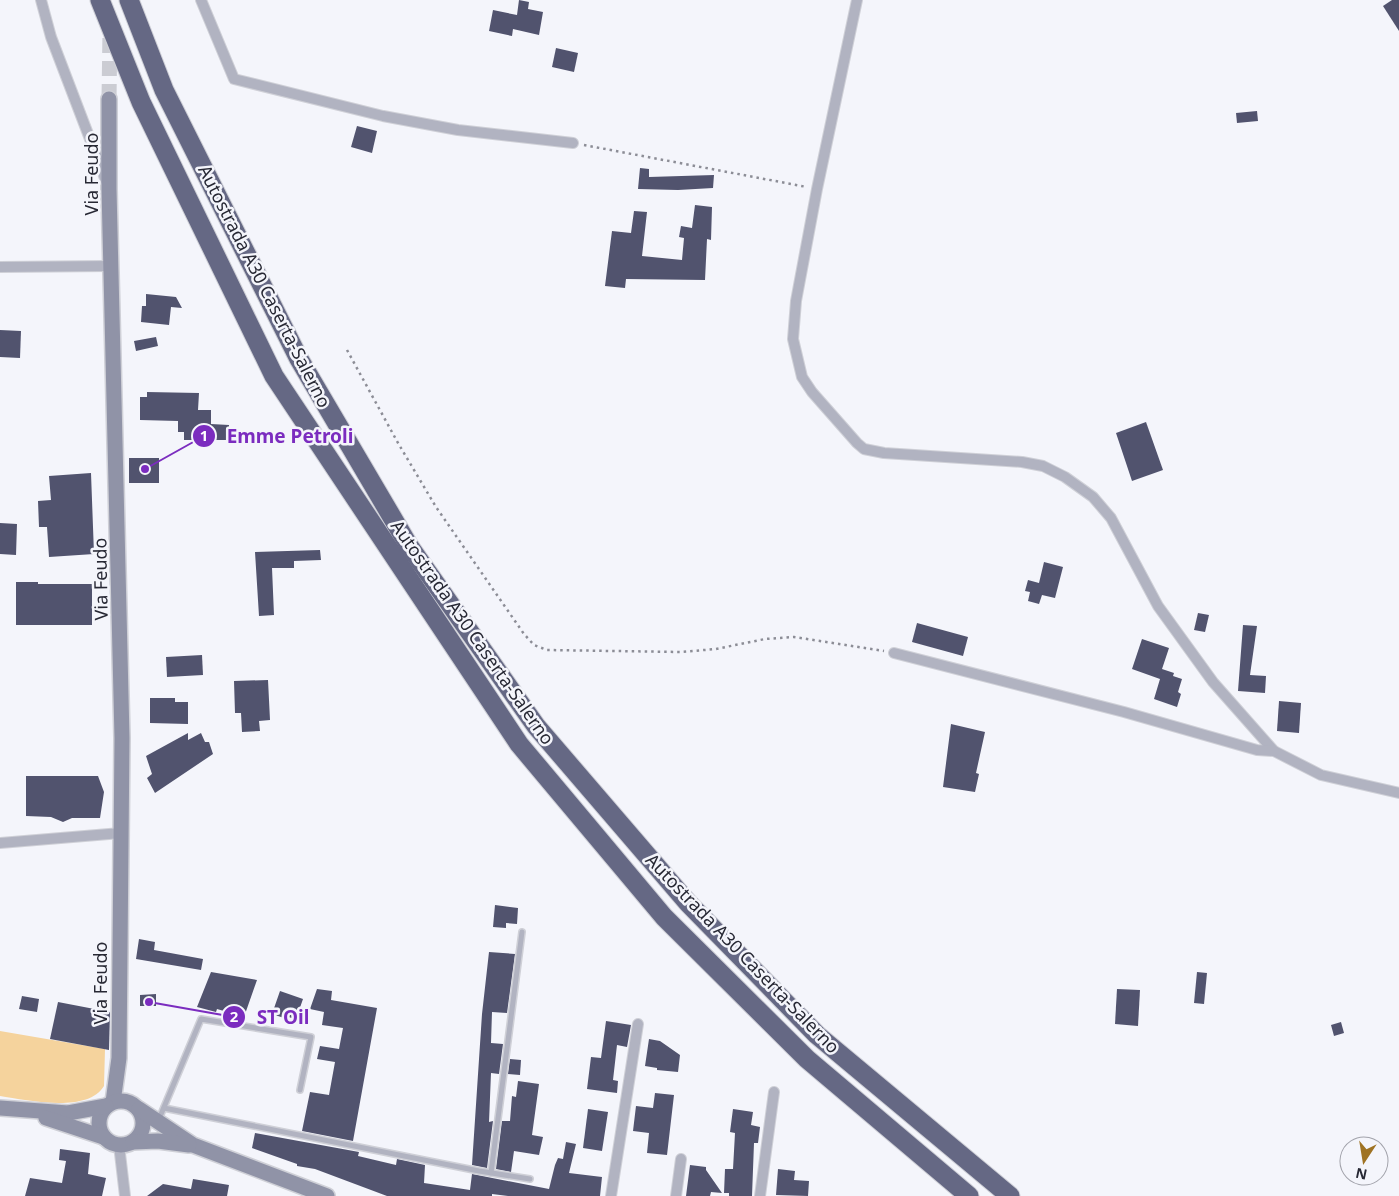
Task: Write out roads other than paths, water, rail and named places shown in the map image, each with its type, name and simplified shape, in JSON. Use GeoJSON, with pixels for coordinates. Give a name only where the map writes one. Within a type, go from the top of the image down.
{"type":"FeatureCollection","features":[{"type":"Feature","properties":{"kind":"highway","name":"Autostrada A30 Caserta-Salerno"},"geometry":{"type":"LineString","coordinates":[[100,0],[141,102],[274,376],[519,744],[664,918],[807,1059],[969,1196]]}},
{"type":"Feature","properties":{"kind":"highway","name":"Autostrada A30 Caserta-Salerno"},"geometry":{"type":"LineString","coordinates":[[129,0],[164,90],[299,359],[409,546],[536,726],[688,903],[817,1035],[1010,1196]]}},
{"type":"Feature","properties":{"kind":"street"},"geometry":{"type":"LineString","coordinates":[[41,0],[51,36],[109,189]]}},
{"type":"Feature","properties":{"kind":"street"},"geometry":{"type":"LineString","coordinates":[[201,0],[234,80],[383,116],[458,130],[573,143]]}},
{"type":"Feature","properties":{"kind":"street"},"geometry":{"type":"LineString","coordinates":[[857,0],[817,189],[793,321],[794,339],[802,376],[812,392],[864,449],[884,453],[1022,462],[1043,466],[1093,497],[1118,528],[1158,606],[1183,642],[1213,682],[1274,751],[1321,775],[1399,793]]}},
{"type":"Feature","properties":{"kind":"street","name":"Via Feudo"},"geometry":{"type":"LineString","coordinates":[[109,99],[109,189],[122,738],[119,1058],[109,1104]]}},
{"type":"Feature","properties":{"kind":"street"},"geometry":{"type":"LineString","coordinates":[[0,267],[111,266]]}},
{"type":"Feature","properties":{"kind":"street"},"geometry":{"type":"LineString","coordinates":[[894,654],[1124,712],[1258,750],[1274,751]]}},
{"type":"Feature","properties":{"kind":"street"},"geometry":{"type":"LineString","coordinates":[[0,842],[121,833]]}},
{"type":"Feature","properties":{"kind":"street"},"geometry":{"type":"LineString","coordinates":[[611,1196],[638,1024]]}},
{"type":"Feature","properties":{"kind":"street","name":"Via Feudo"},"geometry":{"type":"LineString","coordinates":[[119,1058],[134,1105]]}},
{"type":"Feature","properties":{"kind":"street"},"geometry":{"type":"LineString","coordinates":[[760,1196],[774,1092]]}},
{"type":"Feature","properties":{"kind":"street"},"geometry":{"type":"LineString","coordinates":[[103,1137],[98,1124],[101,1111],[109,1104]]}},
{"type":"Feature","properties":{"kind":"street"},"geometry":{"type":"LineString","coordinates":[[4,1108],[68,1113],[109,1104],[134,1105],[193,1146],[326,1196]]}},
{"type":"Feature","properties":{"kind":"street"},"geometry":{"type":"LineString","coordinates":[[125,1196],[126,1144],[142,1130],[142,1116],[134,1105]]}},
{"type":"Feature","properties":{"kind":"street"},"geometry":{"type":"LineString","coordinates":[[4,1108],[77,1127],[126,1144],[158,1142],[193,1146]]}},
{"type":"Feature","properties":{"kind":"street"},"geometry":{"type":"LineString","coordinates":[[676,1196],[681,1159]]}},
{"type":"Feature","properties":{"kind":"lane"},"geometry":{"type":"LineString","coordinates":[[491,1173],[522,932]]}},
{"type":"Feature","properties":{"kind":"lane"},"geometry":{"type":"LineString","coordinates":[[157,1122],[201,1019],[311,1037],[300,1090]]}},
{"type":"Feature","properties":{"kind":"lane"},"geometry":{"type":"LineString","coordinates":[[164,1108],[491,1173],[530,1179]]}},
{"type":"Feature","properties":{"kind":"tunnel"},"geometry":{"type":"LineString","coordinates":[[109,99],[110,30]]}},
{"type":"Feature","properties":{"kind":"place","name":"Emme Petroli"},"geometry":{"type":"Point","coordinates":[145,469]}},
{"type":"Feature","properties":{"kind":"place","name":"ST Oil"},"geometry":{"type":"Point","coordinates":[149,1002]}}]}
